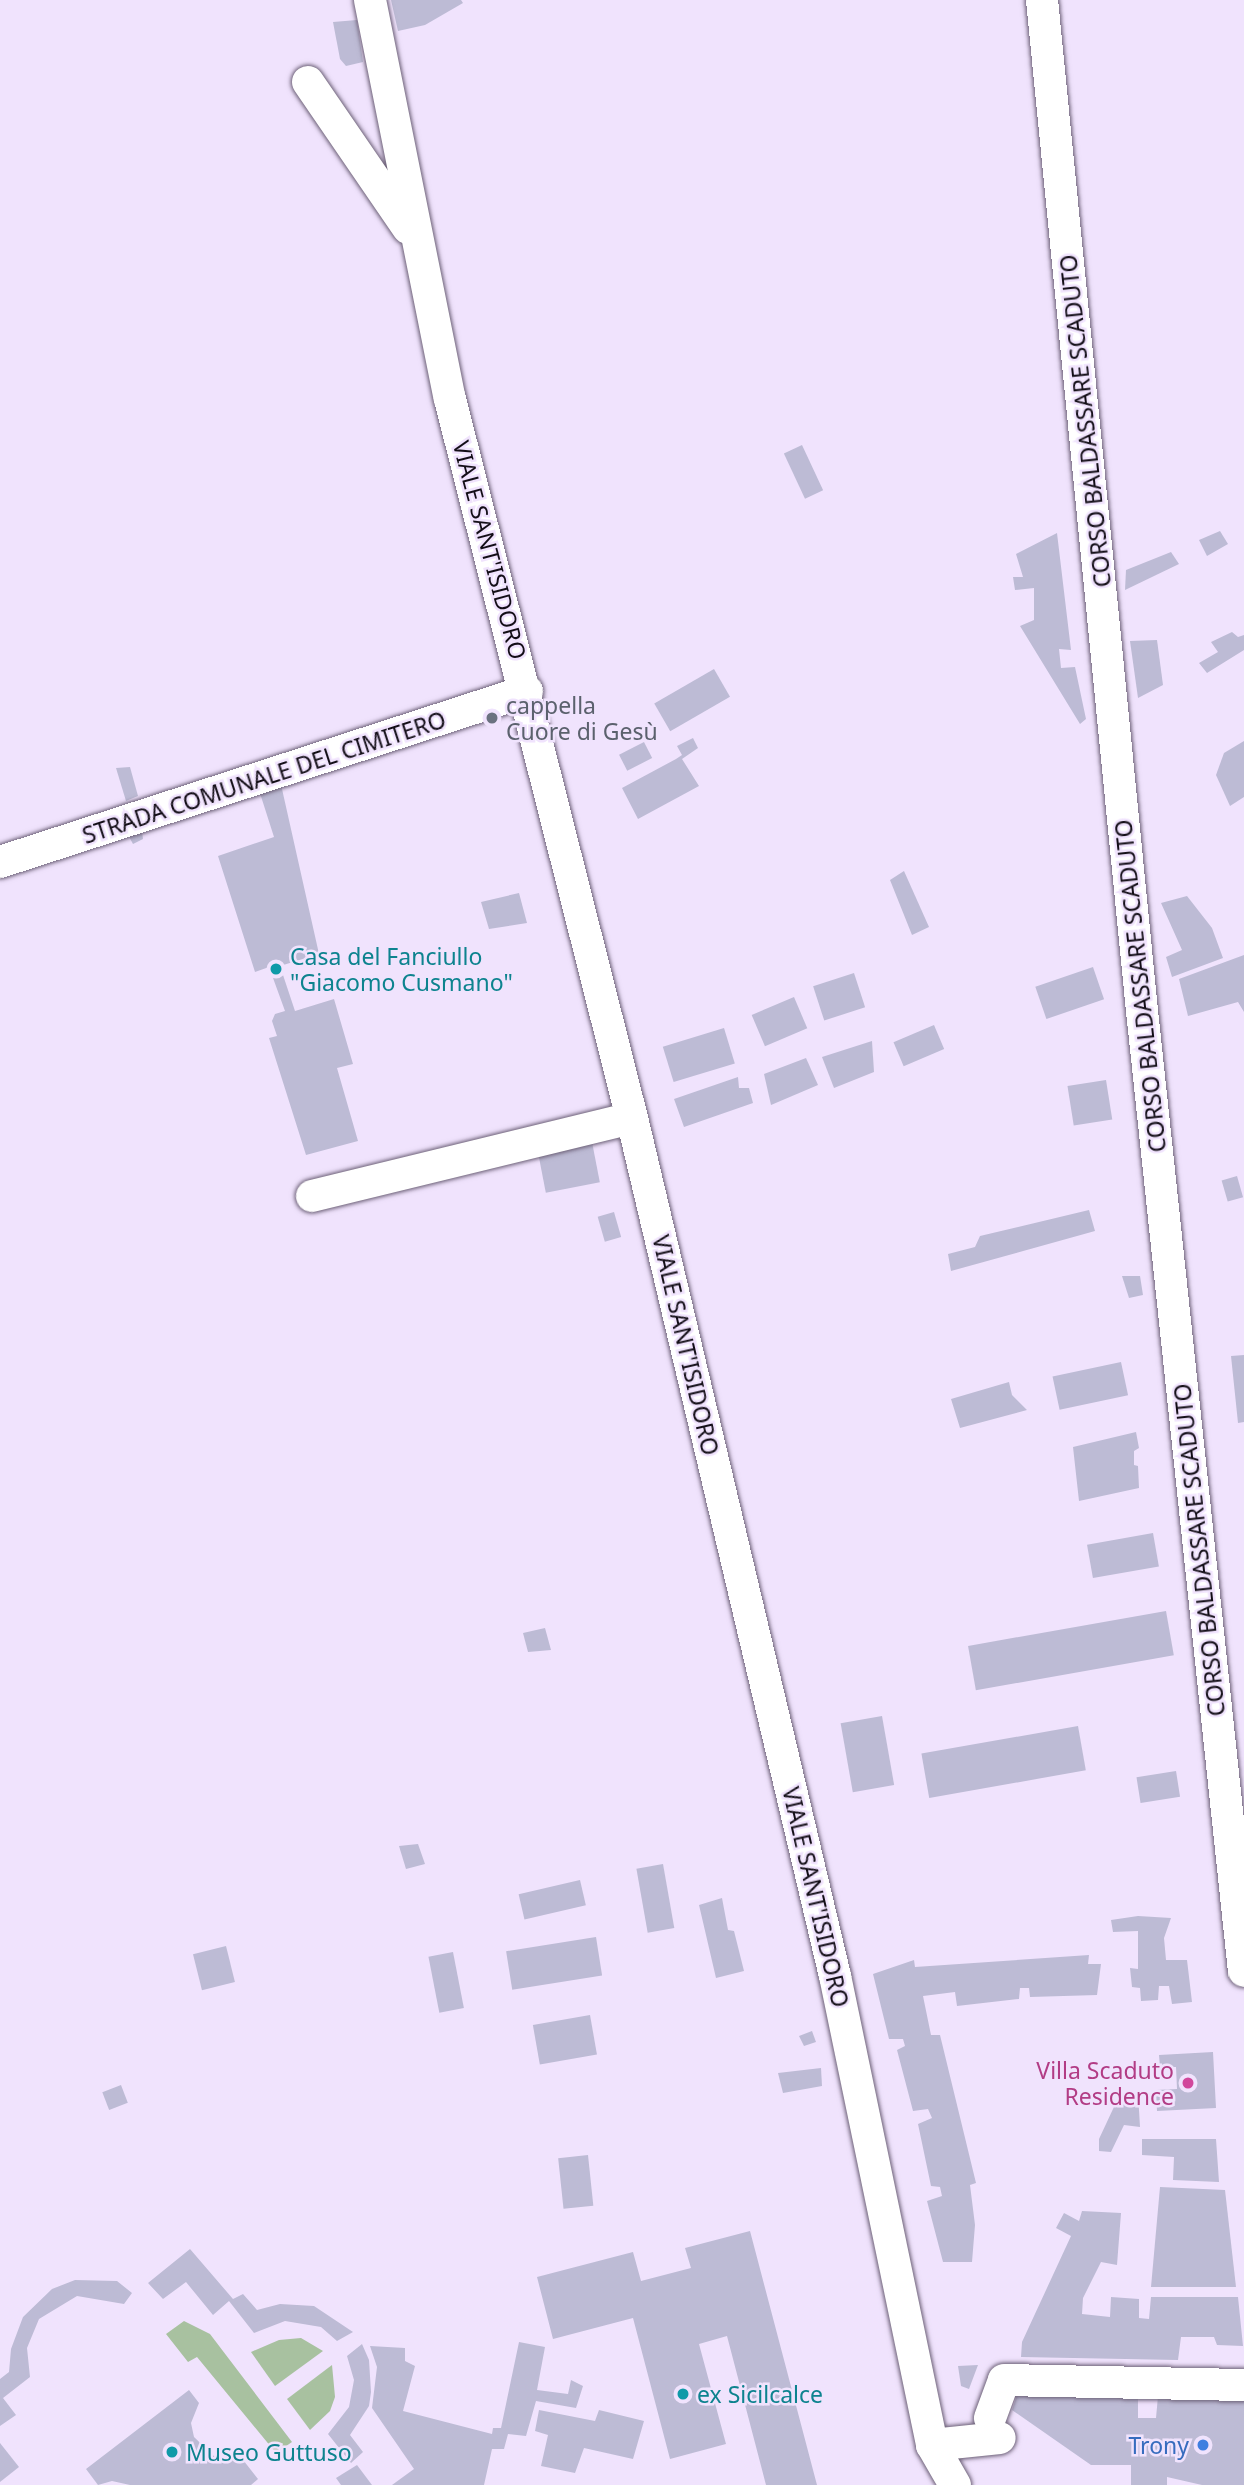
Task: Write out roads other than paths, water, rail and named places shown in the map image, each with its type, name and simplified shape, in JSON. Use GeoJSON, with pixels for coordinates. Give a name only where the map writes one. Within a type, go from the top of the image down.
{"type":"FeatureCollection","features":[{"type":"Feature","properties":{"kind":"street","name":"CORSO BALDASSARE SCADUTO"},"geometry":{"type":"LineString","coordinates":[[1042,0],[1143,1020],[1244,1971]]}},
{"type":"Feature","properties":{"kind":"street","name":"VIALE SANT'ISIDORO"},"geometry":{"type":"LineString","coordinates":[[372,8],[450,399],[527,691],[632,1118],[835,1976],[932,2445],[928,2485]]}},
{"type":"Feature","properties":{"kind":"street","name":"VIALE SANT'ISIDORO"},"geometry":{"type":"LineString","coordinates":[[308,82],[388,194],[421,250]]}},
{"type":"Feature","properties":{"kind":"street","name":"STRADA COMUNALE DEL CIMITERO"},"geometry":{"type":"LineString","coordinates":[[0,862],[527,691]]}},
{"type":"Feature","properties":{"kind":"street"},"geometry":{"type":"LineString","coordinates":[[312,1195],[632,1118]]}},
{"type":"Feature","properties":{"kind":"street"},"geometry":{"type":"LineString","coordinates":[[932,2445],[995,2428],[1004,2380],[1244,2385]]}},
{"type":"Feature","properties":{"kind":"street","name":"VIALE SANT'ISIDORO"},"geometry":{"type":"LineString","coordinates":[[932,2445],[955,2485]]}},
{"type":"Feature","properties":{"kind":"place","name":"cappella Cuore di Gesù"},"geometry":{"type":"Point","coordinates":[492,718]}},
{"type":"Feature","properties":{"kind":"place","name":"Casa del Fanciullo \"Giacomo Cusmano\""},"geometry":{"type":"Point","coordinates":[276,969]}},
{"type":"Feature","properties":{"kind":"place","name":"Villa Scaduto Residence"},"geometry":{"type":"Point","coordinates":[1188,2083]}},
{"type":"Feature","properties":{"kind":"place","name":"ex Sicilcalce"},"geometry":{"type":"Point","coordinates":[683,2394]}},
{"type":"Feature","properties":{"kind":"place","name":"Trony"},"geometry":{"type":"Point","coordinates":[1203,2445]}},
{"type":"Feature","properties":{"kind":"place","name":"Museo Guttuso"},"geometry":{"type":"Point","coordinates":[172,2452]}}]}
